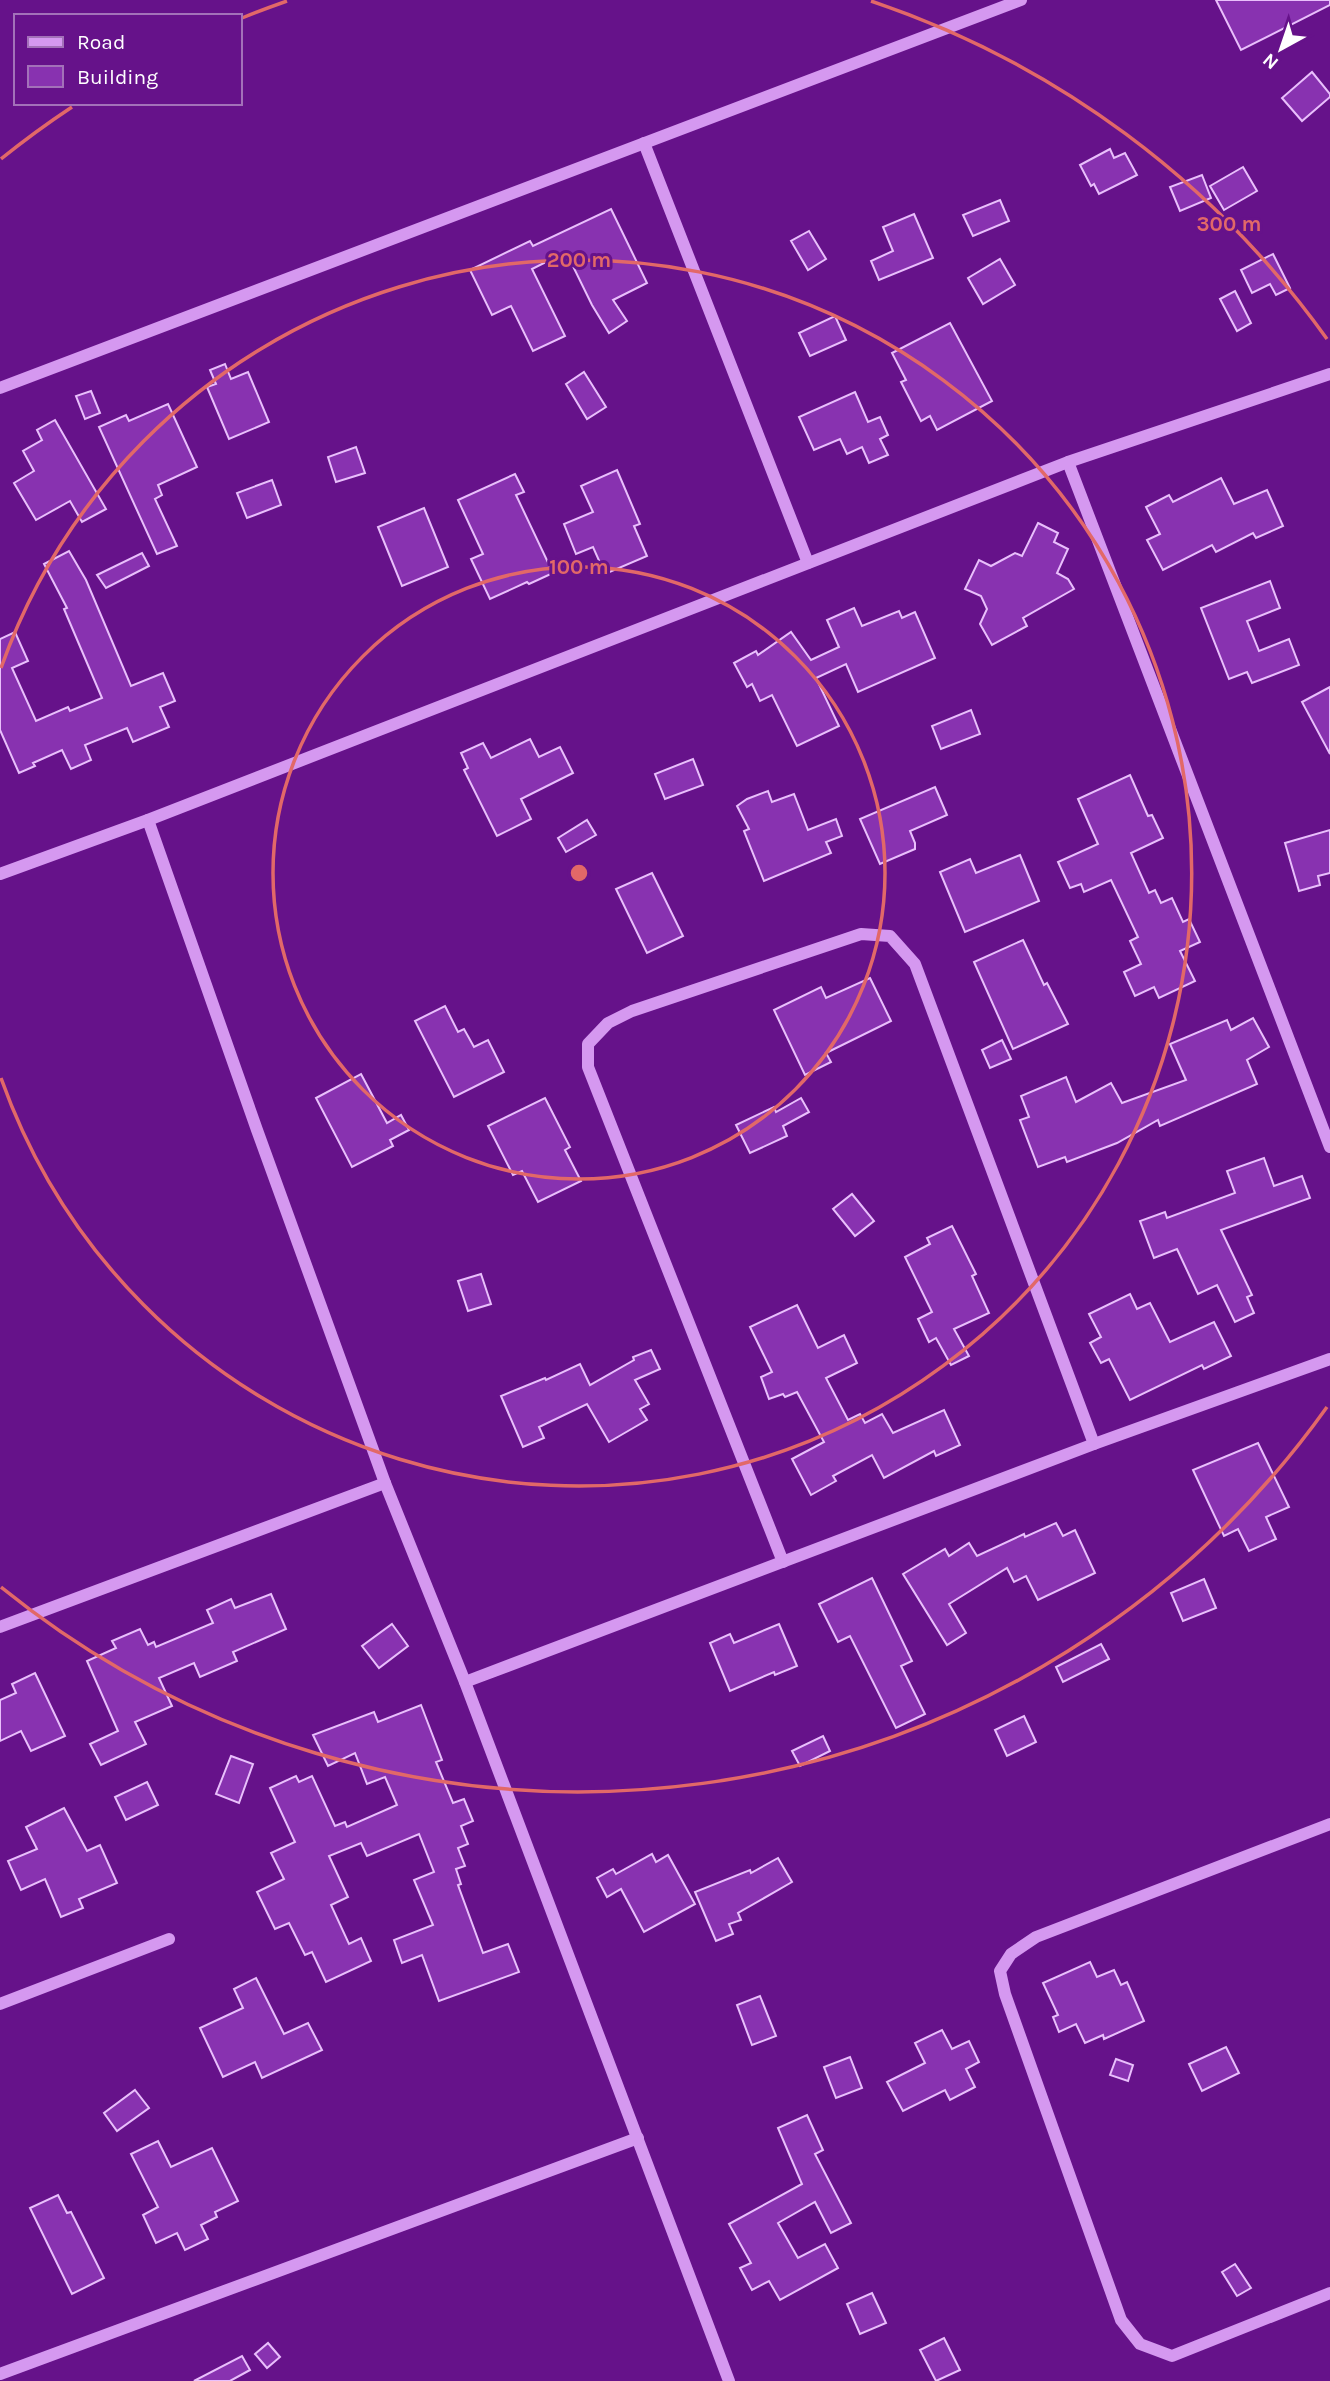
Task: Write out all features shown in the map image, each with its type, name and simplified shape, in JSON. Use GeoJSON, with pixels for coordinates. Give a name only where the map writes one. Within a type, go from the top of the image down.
{"type":"FeatureCollection","features":[{"type":"Feature","properties":{"kind":"street"},"geometry":{"type":"LineString","coordinates":[[0,388],[1021,0]]}},
{"type":"Feature","properties":{"kind":"street"},"geometry":{"type":"LineString","coordinates":[[644,143],[808,563]]}},
{"type":"Feature","properties":{"kind":"street"},"geometry":{"type":"LineString","coordinates":[[0,874],[148,820],[1069,462],[1330,374]]}},
{"type":"Feature","properties":{"kind":"street"},"geometry":{"type":"LineString","coordinates":[[1069,462],[1330,1147]]}},
{"type":"Feature","properties":{"kind":"street"},"geometry":{"type":"LineString","coordinates":[[148,820],[385,1483],[465,1682],[729,2381]]}},
{"type":"Feature","properties":{"kind":"street"},"geometry":{"type":"LineString","coordinates":[[783,1562],[589,1067],[588,1044],[608,1023],[632,1011],[861,934],[890,936],[915,964],[1094,1444]]}},
{"type":"Feature","properties":{"kind":"street"},"geometry":{"type":"LineString","coordinates":[[465,1682],[1094,1444],[1330,1359]]}},
{"type":"Feature","properties":{"kind":"street"},"geometry":{"type":"LineString","coordinates":[[0,1627],[385,1483]]}},
{"type":"Feature","properties":{"kind":"street"},"geometry":{"type":"LineString","coordinates":[[1330,1824],[1037,1937],[1010,1954],[1000,1971],[1005,1994],[1121,2320],[1140,2344],[1172,2356],[1330,2293]]}},
{"type":"Feature","properties":{"kind":"street"},"geometry":{"type":"LineString","coordinates":[[0,2004],[169,1939]]}},
{"type":"Feature","properties":{"kind":"street"},"geometry":{"type":"LineString","coordinates":[[2,2369],[638,2138]]}},
{"type":"Feature","properties":{"kind":"building"},"geometry":{"type":"Polygon","coordinates":[[[1216,0],[1330,0],[1330,5],[1241,50],[1216,0]]]}},
{"type":"Feature","properties":{"kind":"building"},"geometry":{"type":"Polygon","coordinates":[[[1312,72],[1330,97],[1302,121],[1282,98],[1312,72]]]}},
{"type":"Feature","properties":{"kind":"building"},"geometry":{"type":"Polygon","coordinates":[[[1110,149],[1114,158],[1125,153],[1137,175],[1099,194],[1094,184],[1091,186],[1080,165],[1110,149]]]}},
{"type":"Feature","properties":{"kind":"building"},"geometry":{"type":"Polygon","coordinates":[[[1243,167],[1257,191],[1224,210],[1210,186],[1243,167]]]}},
{"type":"Feature","properties":{"kind":"building"},"geometry":{"type":"Polygon","coordinates":[[[1202,175],[1211,198],[1180,211],[1170,187],[1202,175]]]}},
{"type":"Feature","properties":{"kind":"building"},"geometry":{"type":"Polygon","coordinates":[[[1000,200],[1009,221],[973,236],[963,215],[1000,200]]]}},
{"type":"Feature","properties":{"kind":"building"},"geometry":{"type":"Polygon","coordinates":[[[611,209],[647,283],[613,300],[627,321],[609,333],[566,252],[532,269],[565,336],[533,351],[511,306],[492,315],[470,270],[530,241],[533,246],[611,209]]]}},
{"type":"Feature","properties":{"kind":"building"},"geometry":{"type":"Polygon","coordinates":[[[914,214],[933,258],[879,280],[871,261],[893,251],[883,227],[914,214]]]}},
{"type":"Feature","properties":{"kind":"building"},"geometry":{"type":"Polygon","coordinates":[[[809,231],[826,259],[808,270],[791,241],[809,231]]]}},
{"type":"Feature","properties":{"kind":"building"},"geometry":{"type":"Polygon","coordinates":[[[1273,254],[1290,288],[1276,295],[1270,284],[1252,293],[1241,270],[1273,254]]]}},
{"type":"Feature","properties":{"kind":"building"},"geometry":{"type":"Polygon","coordinates":[[[1000,259],[1015,285],[983,304],[968,278],[1000,259]]]}},
{"type":"Feature","properties":{"kind":"building"},"geometry":{"type":"Polygon","coordinates":[[[1235,291],[1251,323],[1237,331],[1220,299],[1235,291]]]}},
{"type":"Feature","properties":{"kind":"building"},"geometry":{"type":"Polygon","coordinates":[[[835,316],[846,340],[810,356],[799,333],[835,316]]]}},
{"type":"Feature","properties":{"kind":"building"},"geometry":{"type":"Polygon","coordinates":[[[950,323],[992,401],[937,430],[930,416],[921,421],[901,382],[906,380],[892,353],[950,323]]]}},
{"type":"Feature","properties":{"kind":"building"},"geometry":{"type":"Polygon","coordinates":[[[225,364],[231,379],[248,372],[269,422],[229,439],[207,387],[216,384],[210,370],[225,364]]]}},
{"type":"Feature","properties":{"kind":"building"},"geometry":{"type":"Polygon","coordinates":[[[584,372],[606,407],[587,419],[566,384],[584,372]]]}},
{"type":"Feature","properties":{"kind":"building"},"geometry":{"type":"Polygon","coordinates":[[[91,391],[100,413],[85,419],[76,396],[91,391]]]}},
{"type":"Feature","properties":{"kind":"building"},"geometry":{"type":"Polygon","coordinates":[[[855,392],[868,422],[880,417],[888,435],[880,439],[888,455],[869,463],[862,447],[847,454],[840,439],[814,450],[799,417],[855,392]]]}},
{"type":"Feature","properties":{"kind":"building"},"geometry":{"type":"Polygon","coordinates":[[[168,404],[197,467],[158,485],[162,495],[155,499],[177,546],[157,554],[99,427],[126,415],[129,421],[168,404]]]}},
{"type":"Feature","properties":{"kind":"building"},"geometry":{"type":"Polygon","coordinates":[[[55,420],[106,509],[82,522],[70,501],[36,520],[14,483],[34,471],[23,451],[42,440],[37,430],[55,420]]]}},
{"type":"Feature","properties":{"kind":"building"},"geometry":{"type":"Polygon","coordinates":[[[356,447],[365,473],[336,482],[328,457],[356,447]]]}},
{"type":"Feature","properties":{"kind":"building"},"geometry":{"type":"Polygon","coordinates":[[[617,470],[640,524],[634,526],[647,556],[605,574],[593,547],[576,554],[564,524],[593,512],[581,486],[617,470]]]}},
{"type":"Feature","properties":{"kind":"building"},"geometry":{"type":"Polygon","coordinates":[[[515,474],[524,492],[516,495],[553,573],[490,599],[471,559],[483,554],[458,500],[515,474]]]}},
{"type":"Feature","properties":{"kind":"building"},"geometry":{"type":"Polygon","coordinates":[[[1221,478],[1234,504],[1267,490],[1283,526],[1256,538],[1253,533],[1216,552],[1212,545],[1163,570],[1147,540],[1160,534],[1146,507],[1169,495],[1173,502],[1221,478]]]}},
{"type":"Feature","properties":{"kind":"building"},"geometry":{"type":"Polygon","coordinates":[[[272,480],[281,505],[247,518],[237,493],[272,480]]]}},
{"type":"Feature","properties":{"kind":"building"},"geometry":{"type":"Polygon","coordinates":[[[424,508],[448,567],[402,586],[378,527],[424,508]]]}},
{"type":"Feature","properties":{"kind":"building"},"geometry":{"type":"Polygon","coordinates":[[[1038,523],[1058,533],[1054,542],[1068,549],[1057,573],[1068,579],[1074,589],[1023,618],[1027,626],[992,645],[980,624],[987,609],[981,596],[965,589],[979,560],[991,566],[1015,553],[1022,556],[1038,523]]]}},
{"type":"Feature","properties":{"kind":"building"},"geometry":{"type":"Polygon","coordinates":[[[69,551],[86,580],[131,686],[163,673],[175,701],[160,707],[169,727],[133,742],[127,728],[85,745],[91,760],[71,769],[62,750],[33,763],[35,766],[19,773],[0,730],[0,639],[15,632],[28,661],[12,668],[36,721],[68,707],[70,711],[102,698],[64,609],[67,608],[44,564],[69,551]]]}},
{"type":"Feature","properties":{"kind":"building"},"geometry":{"type":"Polygon","coordinates":[[[142,553],[149,566],[106,588],[97,575],[142,553]]]}},
{"type":"Feature","properties":{"kind":"building"},"geometry":{"type":"Polygon","coordinates":[[[1270,581],[1280,608],[1247,621],[1259,651],[1289,639],[1299,665],[1252,683],[1247,672],[1229,679],[1201,608],[1270,581]]]}},
{"type":"Feature","properties":{"kind":"building"},"geometry":{"type":"Polygon","coordinates":[[[854,608],[862,626],[899,611],[902,618],[915,612],[935,658],[858,692],[846,664],[816,678],[839,726],[797,746],[772,695],[760,701],[752,684],[747,687],[734,663],[756,651],[758,655],[791,632],[811,660],[839,647],[827,620],[854,608]]]}},
{"type":"Feature","properties":{"kind":"building"},"geometry":{"type":"Polygon","coordinates":[[[1330,687],[1330,754],[1302,702],[1330,687]]]}},
{"type":"Feature","properties":{"kind":"building"},"geometry":{"type":"Polygon","coordinates":[[[971,710],[980,734],[941,749],[932,726],[971,710]]]}},
{"type":"Feature","properties":{"kind":"building"},"geometry":{"type":"Polygon","coordinates":[[[530,739],[539,757],[560,747],[573,773],[521,799],[531,819],[497,836],[464,770],[468,768],[461,753],[483,743],[491,758],[530,739]]]}},
{"type":"Feature","properties":{"kind":"building"},"geometry":{"type":"Polygon","coordinates":[[[693,759],[703,785],[665,799],[655,774],[693,759]]]}},
{"type":"Feature","properties":{"kind":"building"},"geometry":{"type":"Polygon","coordinates":[[[1130,775],[1148,816],[1152,815],[1163,838],[1131,853],[1149,893],[1155,890],[1161,903],[1172,898],[1183,922],[1189,919],[1200,942],[1180,951],[1195,981],[1159,998],[1154,987],[1135,996],[1124,972],[1141,964],[1130,941],[1138,937],[1111,880],[1084,892],[1081,884],[1070,888],[1058,862],[1098,844],[1078,799],[1130,775]]]}},
{"type":"Feature","properties":{"kind":"building"},"geometry":{"type":"Polygon","coordinates":[[[935,787],[947,815],[910,831],[915,849],[880,864],[860,819],[935,787]]]}},
{"type":"Feature","properties":{"kind":"building"},"geometry":{"type":"Polygon","coordinates":[[[768,791],[772,802],[794,794],[808,830],[836,819],[842,836],[826,842],[831,853],[764,881],[744,831],[749,829],[737,806],[768,791]]]}},
{"type":"Feature","properties":{"kind":"building"},"geometry":{"type":"Polygon","coordinates":[[[587,820],[596,835],[566,852],[558,838],[587,820]]]}},
{"type":"Feature","properties":{"kind":"building"},"geometry":{"type":"Polygon","coordinates":[[[1330,830],[1330,873],[1318,876],[1320,885],[1299,891],[1285,843],[1330,830]]]}},
{"type":"Feature","properties":{"kind":"building"},"geometry":{"type":"Polygon","coordinates":[[[1020,855],[1039,901],[965,932],[940,872],[970,859],[976,873],[1020,855]]]}},
{"type":"Feature","properties":{"kind":"building"},"geometry":{"type":"Polygon","coordinates":[[[652,873],[683,936],[647,953],[616,889],[652,873]]]}},
{"type":"Feature","properties":{"kind":"building"},"geometry":{"type":"Polygon","coordinates":[[[1023,940],[1044,985],[1047,983],[1068,1024],[1013,1049],[974,962],[1023,940]]]}},
{"type":"Feature","properties":{"kind":"building"},"geometry":{"type":"Polygon","coordinates":[[[870,978],[891,1021],[826,1053],[831,1062],[805,1075],[774,1010],[821,987],[826,998],[870,978]]]}},
{"type":"Feature","properties":{"kind":"building"},"geometry":{"type":"Polygon","coordinates":[[[445,1006],[458,1032],[464,1029],[474,1047],[488,1040],[504,1072],[454,1097],[415,1021],[445,1006]]]}},
{"type":"Feature","properties":{"kind":"building"},"geometry":{"type":"Polygon","coordinates":[[[1253,1018],[1269,1047],[1247,1060],[1257,1084],[1160,1126],[1158,1120],[1117,1143],[1067,1162],[1065,1157],[1038,1167],[1020,1120],[1029,1117],[1021,1096],[1066,1077],[1076,1102],[1111,1083],[1122,1103],[1186,1080],[1170,1044],[1227,1020],[1231,1030],[1253,1018]]]}},
{"type":"Feature","properties":{"kind":"building"},"geometry":{"type":"Polygon","coordinates":[[[1002,1040],[1011,1059],[990,1068],[982,1050],[1002,1040]]]}},
{"type":"Feature","properties":{"kind":"building"},"geometry":{"type":"Polygon","coordinates":[[[361,1074],[387,1123],[401,1115],[409,1130],[390,1140],[393,1146],[352,1167],[316,1098],[361,1074]]]}},
{"type":"Feature","properties":{"kind":"building"},"geometry":{"type":"Polygon","coordinates":[[[545,1098],[570,1147],[565,1150],[581,1181],[538,1202],[522,1171],[513,1175],[488,1126],[545,1098]]]}},
{"type":"Feature","properties":{"kind":"building"},"geometry":{"type":"Polygon","coordinates":[[[801,1098],[809,1112],[783,1126],[787,1136],[750,1153],[736,1125],[774,1107],[776,1112],[801,1098]]]}},
{"type":"Feature","properties":{"kind":"building"},"geometry":{"type":"Polygon","coordinates":[[[1264,1158],[1274,1186],[1302,1176],[1310,1198],[1221,1230],[1252,1295],[1247,1297],[1254,1313],[1235,1322],[1217,1285],[1198,1294],[1177,1249],[1154,1258],[1140,1221],[1165,1212],[1167,1218],[1235,1193],[1227,1171],[1264,1158]]]}},
{"type":"Feature","properties":{"kind":"building"},"geometry":{"type":"Polygon","coordinates":[[[852,1194],[874,1221],[855,1236],[833,1209],[852,1194]]]}},
{"type":"Feature","properties":{"kind":"building"},"geometry":{"type":"Polygon","coordinates":[[[952,1226],[976,1274],[972,1276],[989,1313],[954,1329],[969,1356],[951,1365],[936,1338],[929,1342],[918,1319],[932,1312],[905,1257],[930,1244],[927,1238],[952,1226]]]}},
{"type":"Feature","properties":{"kind":"building"},"geometry":{"type":"Polygon","coordinates":[[[481,1274],[491,1304],[468,1311],[458,1281],[481,1274]]]}},
{"type":"Feature","properties":{"kind":"building"},"geometry":{"type":"Polygon","coordinates":[[[1130,1294],[1137,1309],[1150,1303],[1170,1342],[1214,1322],[1231,1356],[1204,1369],[1202,1365],[1130,1400],[1109,1359],[1101,1363],[1090,1343],[1101,1337],[1089,1314],[1130,1294]]]}},
{"type":"Feature","properties":{"kind":"building"},"geometry":{"type":"Polygon","coordinates":[[[797,1305],[818,1348],[844,1335],[857,1363],[826,1378],[848,1420],[860,1414],[865,1423],[882,1414],[893,1433],[944,1410],[960,1445],[936,1456],[934,1451],[884,1478],[872,1455],[833,1476],[836,1481],[811,1495],[792,1459],[824,1442],[797,1392],[769,1399],[761,1377],[772,1372],[750,1327],[797,1305]]]}},
{"type":"Feature","properties":{"kind":"building"},"geometry":{"type":"Polygon","coordinates":[[[651,1350],[660,1369],[635,1380],[649,1404],[640,1409],[647,1420],[609,1442],[587,1404],[539,1427],[544,1438],[523,1447],[501,1396],[580,1364],[590,1385],[634,1360],[633,1357],[651,1350]]]}},
{"type":"Feature","properties":{"kind":"building"},"geometry":{"type":"Polygon","coordinates":[[[1258,1443],[1289,1507],[1266,1517],[1276,1539],[1249,1551],[1238,1529],[1224,1536],[1193,1470],[1258,1443]]]}},
{"type":"Feature","properties":{"kind":"building"},"geometry":{"type":"Polygon","coordinates":[[[1056,1523],[1063,1536],[1075,1530],[1095,1573],[1038,1600],[1026,1576],[1014,1582],[1007,1568],[949,1604],[966,1633],[947,1645],[903,1574],[945,1549],[949,1556],[969,1543],[977,1556],[1024,1534],[1025,1537],[1056,1523]]]}},
{"type":"Feature","properties":{"kind":"building"},"geometry":{"type":"Polygon","coordinates":[[[872,1578],[912,1661],[901,1666],[925,1714],[896,1728],[850,1636],[838,1642],[819,1604],[872,1578]]]}},
{"type":"Feature","properties":{"kind":"building"},"geometry":{"type":"Polygon","coordinates":[[[1204,1579],[1216,1608],[1183,1621],[1171,1593],[1204,1579]]]}},
{"type":"Feature","properties":{"kind":"building"},"geometry":{"type":"Polygon","coordinates":[[[271,1594],[286,1629],[233,1652],[237,1661],[200,1677],[194,1663],[159,1678],[172,1706],[135,1722],[146,1744],[101,1765],[90,1744],[118,1731],[87,1661],[116,1648],[112,1641],[140,1629],[148,1645],[154,1642],[156,1647],[213,1623],[207,1610],[231,1599],[235,1608],[271,1594]]]}},
{"type":"Feature","properties":{"kind":"building"},"geometry":{"type":"Polygon","coordinates":[[[392,1624],[408,1646],[379,1668],[362,1646],[392,1624]]]}},
{"type":"Feature","properties":{"kind":"building"},"geometry":{"type":"Polygon","coordinates":[[[779,1624],[797,1666],[775,1675],[774,1672],[730,1691],[710,1643],[730,1634],[734,1643],[779,1624]]]}},
{"type":"Feature","properties":{"kind":"building"},"geometry":{"type":"Polygon","coordinates":[[[1101,1644],[1109,1659],[1063,1682],[1056,1667],[1101,1644]]]}},
{"type":"Feature","properties":{"kind":"building"},"geometry":{"type":"Polygon","coordinates":[[[35,1673],[65,1736],[31,1751],[21,1731],[0,1741],[0,1700],[16,1693],[12,1684],[35,1673]]]}},
{"type":"Feature","properties":{"kind":"building"},"geometry":{"type":"Polygon","coordinates":[[[421,1705],[442,1760],[436,1762],[453,1803],[464,1799],[473,1821],[461,1826],[468,1844],[458,1848],[465,1866],[456,1869],[461,1884],[458,1885],[483,1953],[508,1944],[519,1972],[439,2001],[422,1955],[402,1963],[394,1940],[433,1925],[414,1880],[434,1872],[419,1834],[367,1856],[361,1843],[329,1856],[348,1897],[331,1905],[349,1944],[361,1938],[371,1961],[326,1982],[312,1952],[305,1955],[289,1923],[275,1929],[257,1892],[284,1879],[271,1853],[295,1842],[270,1788],[296,1776],[299,1782],[312,1776],[335,1826],[345,1822],[347,1827],[397,1805],[385,1777],[367,1784],[355,1753],[328,1766],[313,1735],[374,1712],[378,1722],[421,1705]]]}},
{"type":"Feature","properties":{"kind":"building"},"geometry":{"type":"Polygon","coordinates":[[[1024,1716],[1036,1742],[1007,1756],[995,1730],[1024,1716]]]}},
{"type":"Feature","properties":{"kind":"building"},"geometry":{"type":"Polygon","coordinates":[[[823,1736],[830,1751],[800,1766],[792,1751],[823,1736]]]}},
{"type":"Feature","properties":{"kind":"building"},"geometry":{"type":"Polygon","coordinates":[[[231,1756],[253,1764],[239,1803],[216,1794],[231,1756]]]}},
{"type":"Feature","properties":{"kind":"building"},"geometry":{"type":"Polygon","coordinates":[[[147,1782],[158,1805],[126,1820],[115,1797],[147,1782]]]}},
{"type":"Feature","properties":{"kind":"building"},"geometry":{"type":"Polygon","coordinates":[[[64,1808],[87,1851],[100,1845],[117,1883],[79,1899],[83,1908],[61,1917],[45,1879],[21,1890],[8,1861],[37,1849],[26,1827],[64,1808]]]}},
{"type":"Feature","properties":{"kind":"building"},"geometry":{"type":"Polygon","coordinates":[[[652,1854],[656,1862],[668,1855],[695,1904],[644,1932],[621,1889],[607,1897],[597,1878],[613,1869],[616,1874],[652,1854]]]}},
{"type":"Feature","properties":{"kind":"building"},"geometry":{"type":"Polygon","coordinates":[[[778,1858],[792,1882],[738,1913],[741,1920],[729,1924],[733,1934],[716,1941],[695,1892],[750,1870],[751,1873],[778,1858]]]}},
{"type":"Feature","properties":{"kind":"building"},"geometry":{"type":"Polygon","coordinates":[[[1090,1962],[1097,1977],[1114,1970],[1121,1985],[1127,1982],[1144,2021],[1104,2039],[1103,2035],[1085,2043],[1076,2024],[1059,2032],[1053,2017],[1058,2015],[1043,1983],[1090,1962]]]}},
{"type":"Feature","properties":{"kind":"building"},"geometry":{"type":"Polygon","coordinates":[[[256,1978],[284,2034],[308,2023],[322,2050],[262,2078],[255,2062],[223,2077],[200,2028],[243,2008],[234,1989],[256,1978]]]}},
{"type":"Feature","properties":{"kind":"building"},"geometry":{"type":"Polygon","coordinates":[[[760,1996],[776,2036],[752,2045],[737,2005],[760,1996]]]}},
{"type":"Feature","properties":{"kind":"building"},"geometry":{"type":"Polygon","coordinates":[[[942,2030],[952,2049],[969,2041],[979,2062],[966,2069],[975,2087],[950,2100],[945,2090],[903,2111],[887,2082],[925,2063],[915,2043],[942,2030]]]}},
{"type":"Feature","properties":{"kind":"building"},"geometry":{"type":"Polygon","coordinates":[[[1226,2047],[1239,2073],[1202,2091],[1189,2064],[1226,2047]]]}},
{"type":"Feature","properties":{"kind":"building"},"geometry":{"type":"Polygon","coordinates":[[[850,2057],[862,2088],[836,2098],[824,2067],[850,2057]]]}},
{"type":"Feature","properties":{"kind":"building"},"geometry":{"type":"Polygon","coordinates":[[[1116,2059],[1133,2065],[1128,2081],[1110,2075],[1116,2059]]]}},
{"type":"Feature","properties":{"kind":"building"},"geometry":{"type":"Polygon","coordinates":[[[135,2090],[149,2108],[117,2131],[104,2113],[135,2090]]]}},
{"type":"Feature","properties":{"kind":"building"},"geometry":{"type":"Polygon","coordinates":[[[807,2115],[823,2150],[815,2154],[851,2223],[831,2233],[815,2202],[778,2223],[798,2258],[825,2244],[838,2268],[780,2300],[769,2281],[752,2290],[740,2268],[751,2263],[729,2224],[802,2184],[778,2128],[807,2115]]]}},
{"type":"Feature","properties":{"kind":"building"},"geometry":{"type":"Polygon","coordinates":[[[158,2141],[171,2167],[212,2148],[238,2201],[215,2212],[217,2217],[201,2225],[208,2239],[185,2250],[177,2233],[156,2243],[143,2215],[158,2207],[131,2154],[158,2141]]]}},
{"type":"Feature","properties":{"kind":"building"},"geometry":{"type":"Polygon","coordinates":[[[58,2195],[67,2213],[71,2212],[104,2278],[72,2294],[30,2208],[58,2195]]]}},
{"type":"Feature","properties":{"kind":"building"},"geometry":{"type":"Polygon","coordinates":[[[1235,2264],[1251,2288],[1237,2296],[1222,2272],[1235,2264]]]}},
{"type":"Feature","properties":{"kind":"building"},"geometry":{"type":"Polygon","coordinates":[[[872,2293],[886,2323],[860,2334],[847,2304],[872,2293]]]}},
{"type":"Feature","properties":{"kind":"building"},"geometry":{"type":"Polygon","coordinates":[[[944,2338],[960,2370],[936,2381],[920,2350],[944,2338]]]}},
{"type":"Feature","properties":{"kind":"building"},"geometry":{"type":"Polygon","coordinates":[[[268,2343],[280,2357],[267,2368],[255,2354],[268,2343]]]}},
{"type":"Feature","properties":{"kind":"building"},"geometry":{"type":"Polygon","coordinates":[[[242,2356],[250,2370],[230,2381],[194,2381],[242,2356]]]}}]}
